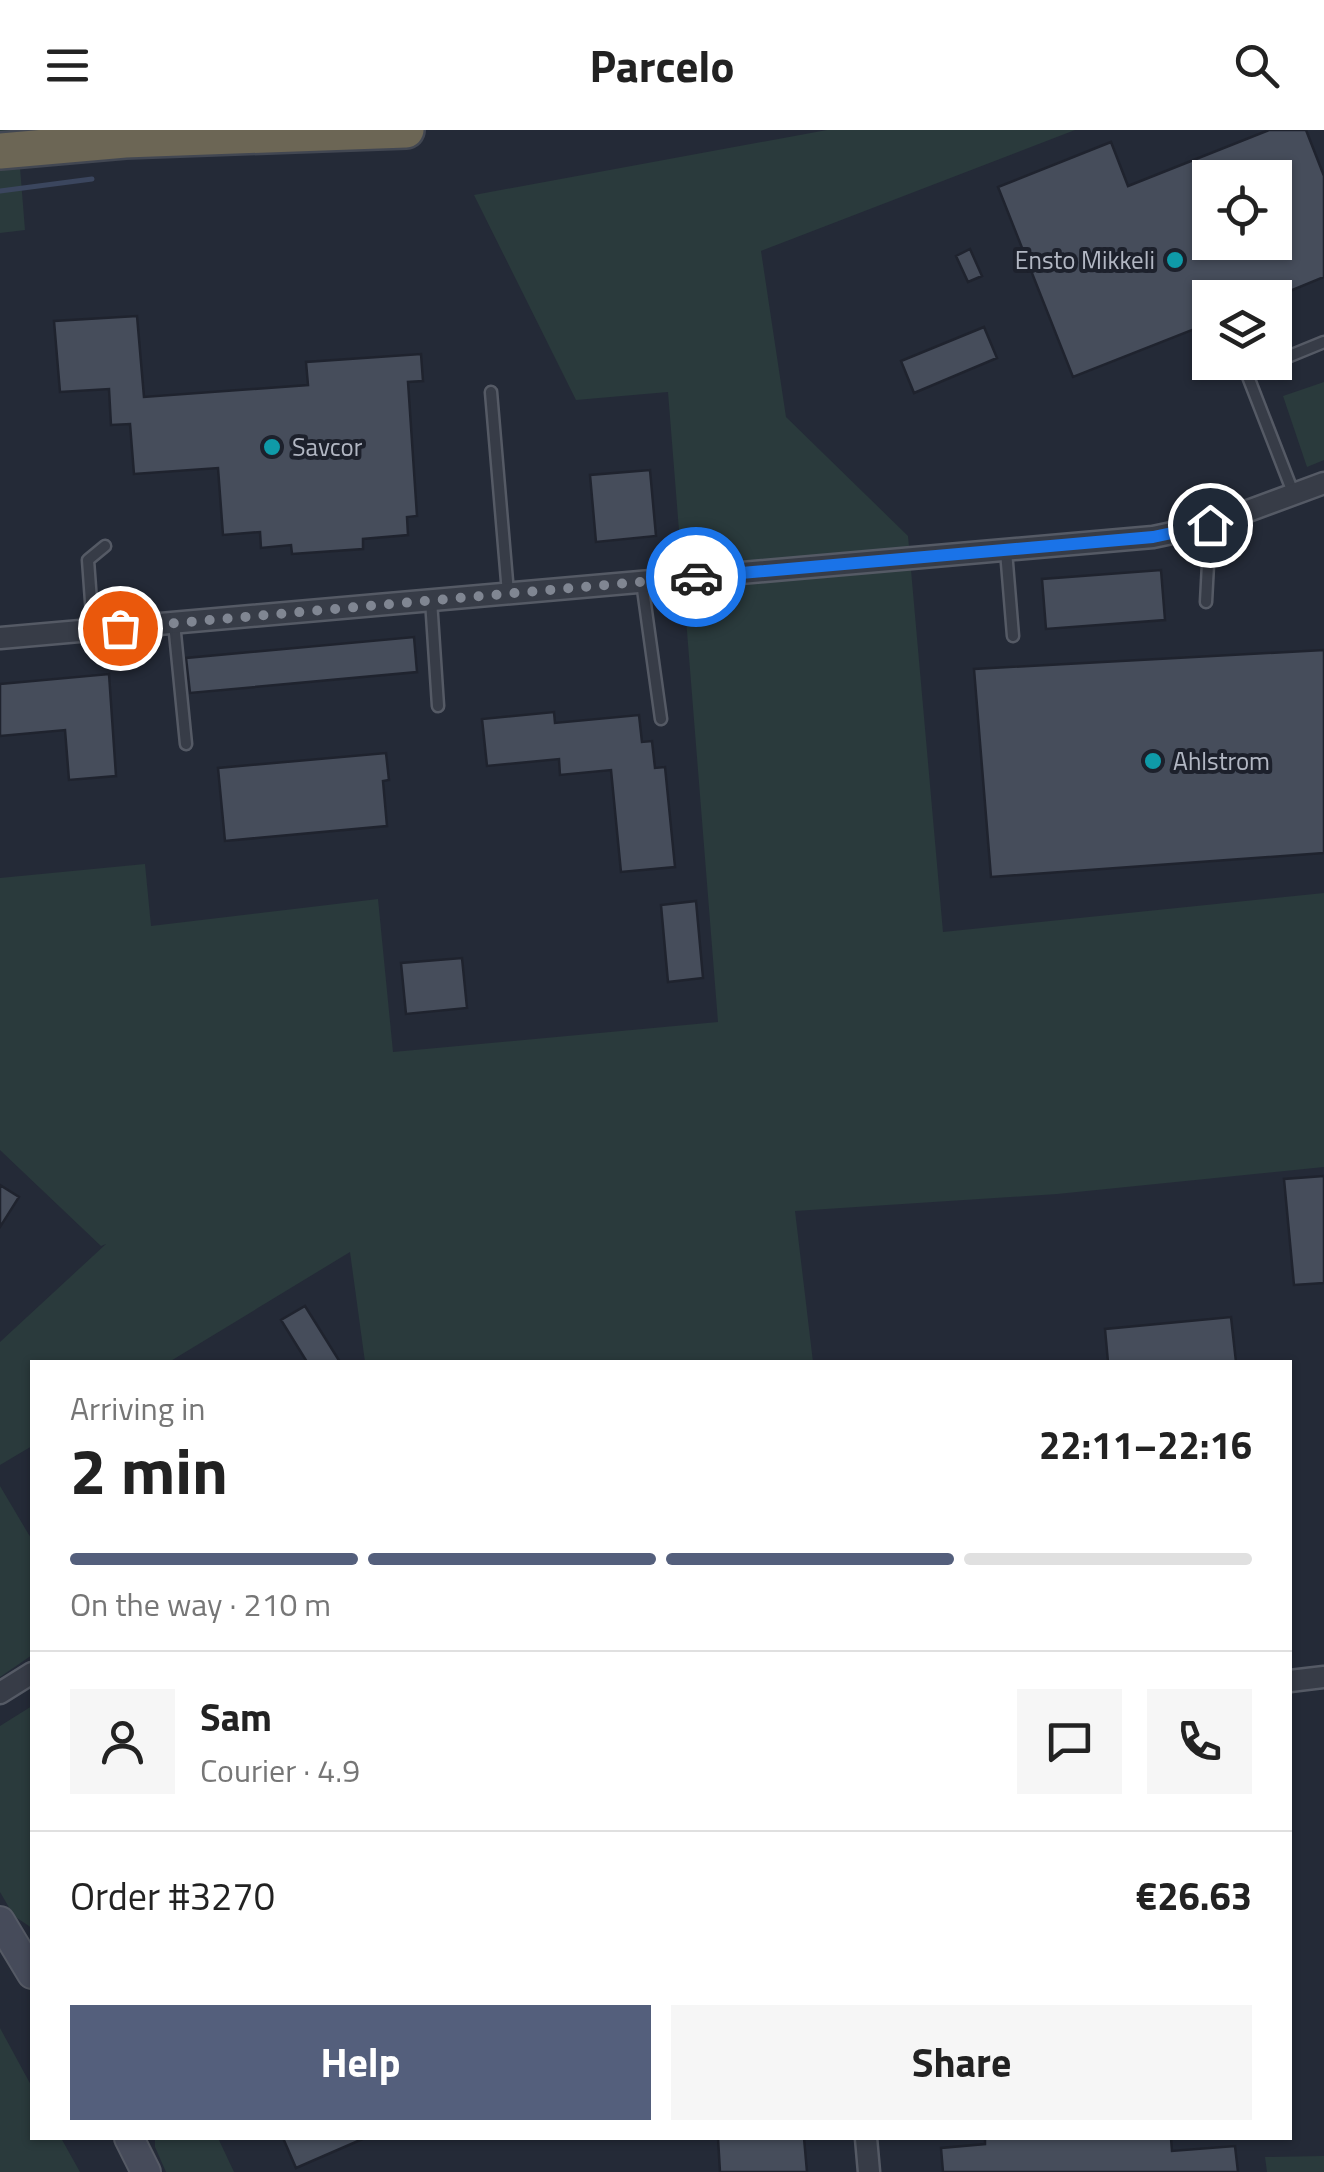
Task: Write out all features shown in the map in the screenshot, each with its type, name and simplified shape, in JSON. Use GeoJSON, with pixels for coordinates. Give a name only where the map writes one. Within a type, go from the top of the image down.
{"type":"FeatureCollection","features":[{"type":"Feature","properties":{"kind":"highway"},"geometry":{"type":"LineString","coordinates":[[0,151],[126,140],[406,130]]}},
{"type":"Feature","properties":{"kind":"street"},"geometry":{"type":"LineString","coordinates":[[0,638],[1153,537],[1210,525],[1324,483]]}},
{"type":"Feature","properties":{"kind":"street"},"geometry":{"type":"LineString","coordinates":[[0,1692],[30,1674]]}},
{"type":"Feature","properties":{"kind":"street"},"geometry":{"type":"LineString","coordinates":[[1292,1680],[1324,1678]]}},
{"type":"Feature","properties":{"kind":"street"},"geometry":{"type":"LineString","coordinates":[[0,1922],[30,1971]]}},
{"type":"Feature","properties":{"kind":"street"},"geometry":{"type":"LineString","coordinates":[[130,2140],[146,2172]]}},
{"type":"Feature","properties":{"kind":"street"},"geometry":{"type":"LineString","coordinates":[[866,2140],[869,2172]]}},
{"type":"Feature","properties":{"kind":"lane"},"geometry":{"type":"LineString","coordinates":[[1292,355],[1324,342]]}},
{"type":"Feature","properties":{"kind":"lane"},"geometry":{"type":"LineString","coordinates":[[1249,380],[1294,494]]}},
{"type":"Feature","properties":{"kind":"lane"},"geometry":{"type":"LineString","coordinates":[[491,392],[508,594]]}},
{"type":"Feature","properties":{"kind":"lane"},"geometry":{"type":"LineString","coordinates":[[1206,602],[1210,525]]}},
{"type":"Feature","properties":{"kind":"lane"},"geometry":{"type":"LineString","coordinates":[[93,630],[88,560],[105,546]]}},
{"type":"Feature","properties":{"kind":"lane"},"geometry":{"type":"LineString","coordinates":[[1006,550],[1012,636]]}},
{"type":"Feature","properties":{"kind":"lane"},"geometry":{"type":"LineString","coordinates":[[692,552],[695,578]]}},
{"type":"Feature","properties":{"kind":"lane"},"geometry":{"type":"LineString","coordinates":[[642,582],[661,719]]}},
{"type":"Feature","properties":{"kind":"lane"},"geometry":{"type":"LineString","coordinates":[[430,599],[438,706]]}},
{"type":"Feature","properties":{"kind":"lane"},"geometry":{"type":"LineString","coordinates":[[174,622],[186,744]]}},
{"type":"Feature","properties":{"kind":"shaded area"},"geometry":{"type":"Polygon","coordinates":[[[0,130],[17,130],[25,230],[0,233],[0,130]]]}},
{"type":"Feature","properties":{"kind":"shaded area"},"geometry":{"type":"Polygon","coordinates":[[[827,130],[1075,130],[761,251],[786,417],[908,536],[943,932],[1324,893],[1324,1167],[1057,1194],[795,1211],[813,1360],[365,1360],[350,1252],[172,1360],[30,1360],[30,1447],[0,1465],[0,1342],[106,1244],[101,1246],[0,1150],[0,878],[145,864],[151,926],[378,899],[393,1052],[718,1022],[668,392],[576,400],[474,195],[827,130]]]}},
{"type":"Feature","properties":{"kind":"shaded area"},"geometry":{"type":"Polygon","coordinates":[[[1324,382],[1324,460],[1307,467],[1283,396],[1324,382]]]}},
{"type":"Feature","properties":{"kind":"shaded area"},"geometry":{"type":"Polygon","coordinates":[[[0,1486],[30,1537],[30,1656],[0,1677],[0,1486]]]}},
{"type":"Feature","properties":{"kind":"shaded area"},"geometry":{"type":"Polygon","coordinates":[[[30,1707],[30,1927],[14,1916],[0,1892],[0,1726],[30,1707]]]}},
{"type":"Feature","properties":{"kind":"shaded area"},"geometry":{"type":"Polygon","coordinates":[[[0,2028],[30,2083],[30,2140],[62,2140],[80,2172],[0,2172],[0,2028]]]}},
{"type":"Feature","properties":{"kind":"shaded area"},"geometry":{"type":"Polygon","coordinates":[[[155,2140],[219,2140],[234,2172],[166,2172],[155,2140]]]}},
{"type":"Feature","properties":{"kind":"shaded area"},"geometry":{"type":"Polygon","coordinates":[[[1324,2156],[1324,2172],[1267,2172],[1265,2157],[1324,2156]]]}},
{"type":"Feature","properties":{"kind":"building","name":"Ensto Mikkeli"},"geometry":{"type":"Polygon","coordinates":[[[1269,130],[1306,130],[1324,176],[1324,277],[1292,290],[1292,280],[1192,280],[1192,330],[1073,377],[998,187],[1111,142],[1128,186],[1192,161],[1192,260],[1292,260],[1292,160],[1193,160],[1269,130]]]}},
{"type":"Feature","properties":{"kind":"building"},"geometry":{"type":"Polygon","coordinates":[[[970,249],[982,276],[968,282],[956,256],[970,249]]]}},
{"type":"Feature","properties":{"kind":"building","name":"Savcor"},"geometry":{"type":"Polygon","coordinates":[[[137,316],[144,397],[308,385],[306,362],[421,354],[423,381],[408,382],[417,516],[407,517],[408,535],[363,539],[363,549],[292,554],[291,545],[261,548],[260,532],[223,535],[218,468],[134,474],[130,424],[111,425],[109,389],[60,392],[54,321],[137,316]]]}},
{"type":"Feature","properties":{"kind":"building"},"geometry":{"type":"Polygon","coordinates":[[[984,327],[997,358],[914,393],[901,361],[984,327]]]}},
{"type":"Feature","properties":{"kind":"building"},"geometry":{"type":"Polygon","coordinates":[[[650,470],[656,536],[596,542],[590,475],[650,470]]]}},
{"type":"Feature","properties":{"kind":"building"},"geometry":{"type":"Polygon","coordinates":[[[1161,570],[1165,620],[1046,629],[1042,579],[1161,570]]]}},
{"type":"Feature","properties":{"kind":"building"},"geometry":{"type":"Polygon","coordinates":[[[414,637],[417,672],[190,693],[186,658],[414,637]]]}},
{"type":"Feature","properties":{"kind":"building","name":"Ahlstrom"},"geometry":{"type":"Polygon","coordinates":[[[1324,650],[1324,853],[991,877],[974,669],[1324,650]]]}},
{"type":"Feature","properties":{"kind":"building"},"geometry":{"type":"Polygon","coordinates":[[[109,674],[116,776],[69,780],[65,730],[0,736],[0,684],[109,674]]]}},
{"type":"Feature","properties":{"kind":"building"},"geometry":{"type":"Polygon","coordinates":[[[554,712],[555,723],[639,715],[642,742],[652,741],[655,768],[665,767],[675,867],[621,872],[611,770],[560,775],[559,759],[487,766],[482,719],[554,712]]]}},
{"type":"Feature","properties":{"kind":"building"},"geometry":{"type":"Polygon","coordinates":[[[386,753],[389,780],[383,781],[387,826],[225,841],[218,768],[386,753]]]}},
{"type":"Feature","properties":{"kind":"building"},"geometry":{"type":"Polygon","coordinates":[[[696,901],[703,978],[668,982],[661,905],[696,901]]]}},
{"type":"Feature","properties":{"kind":"building"},"geometry":{"type":"Polygon","coordinates":[[[462,958],[467,1008],[406,1014],[401,963],[462,958]]]}},
{"type":"Feature","properties":{"kind":"building"},"geometry":{"type":"Polygon","coordinates":[[[1324,1176],[1324,1283],[1294,1285],[1284,1179],[1324,1176]]]}},
{"type":"Feature","properties":{"kind":"building"},"geometry":{"type":"Polygon","coordinates":[[[0,1185],[19,1197],[0,1227],[0,1185]]]}},
{"type":"Feature","properties":{"kind":"building"},"geometry":{"type":"Polygon","coordinates":[[[305,1306],[339,1360],[306,1360],[281,1320],[305,1306]]]}},
{"type":"Feature","properties":{"kind":"building"},"geometry":{"type":"Polygon","coordinates":[[[1231,1317],[1236,1360],[1108,1360],[1105,1329],[1231,1317]]]}},
{"type":"Feature","properties":{"kind":"building"},"geometry":{"type":"Polygon","coordinates":[[[284,2140],[360,2140],[296,2168],[284,2140]]]}},
{"type":"Feature","properties":{"kind":"building"},"geometry":{"type":"Polygon","coordinates":[[[718,2140],[804,2140],[807,2172],[720,2172],[718,2140]]]}},
{"type":"Feature","properties":{"kind":"building"},"geometry":{"type":"Polygon","coordinates":[[[985,2140],[1171,2140],[1172,2151],[1235,2146],[1238,2172],[943,2172],[941,2148],[985,2144],[985,2140]]]}},
{"type":"Feature","properties":{"kind":"waterway"},"geometry":{"type":"LineString","coordinates":[[0,191],[92,179]]}},
{"type":"Feature","properties":{"kind":"way so far"},"geometry":{"type":"LineString","coordinates":[[120,628],[696,577]]}},
{"type":"Feature","properties":{"kind":"place","name":"Ensto Mikkeli"},"geometry":{"type":"Point","coordinates":[1175,260]}},
{"type":"Feature","properties":{"kind":"place","name":"Savcor"},"geometry":{"type":"Point","coordinates":[272,447]}},
{"type":"Feature","properties":{"kind":"place","name":"Ahlstrom"},"geometry":{"type":"Point","coordinates":[1153,761]}},
{"type":"Feature","properties":{"kind":"route"},"geometry":{"type":"LineString","coordinates":[[696,577],[1153,537],[1210,525]]}}]}
